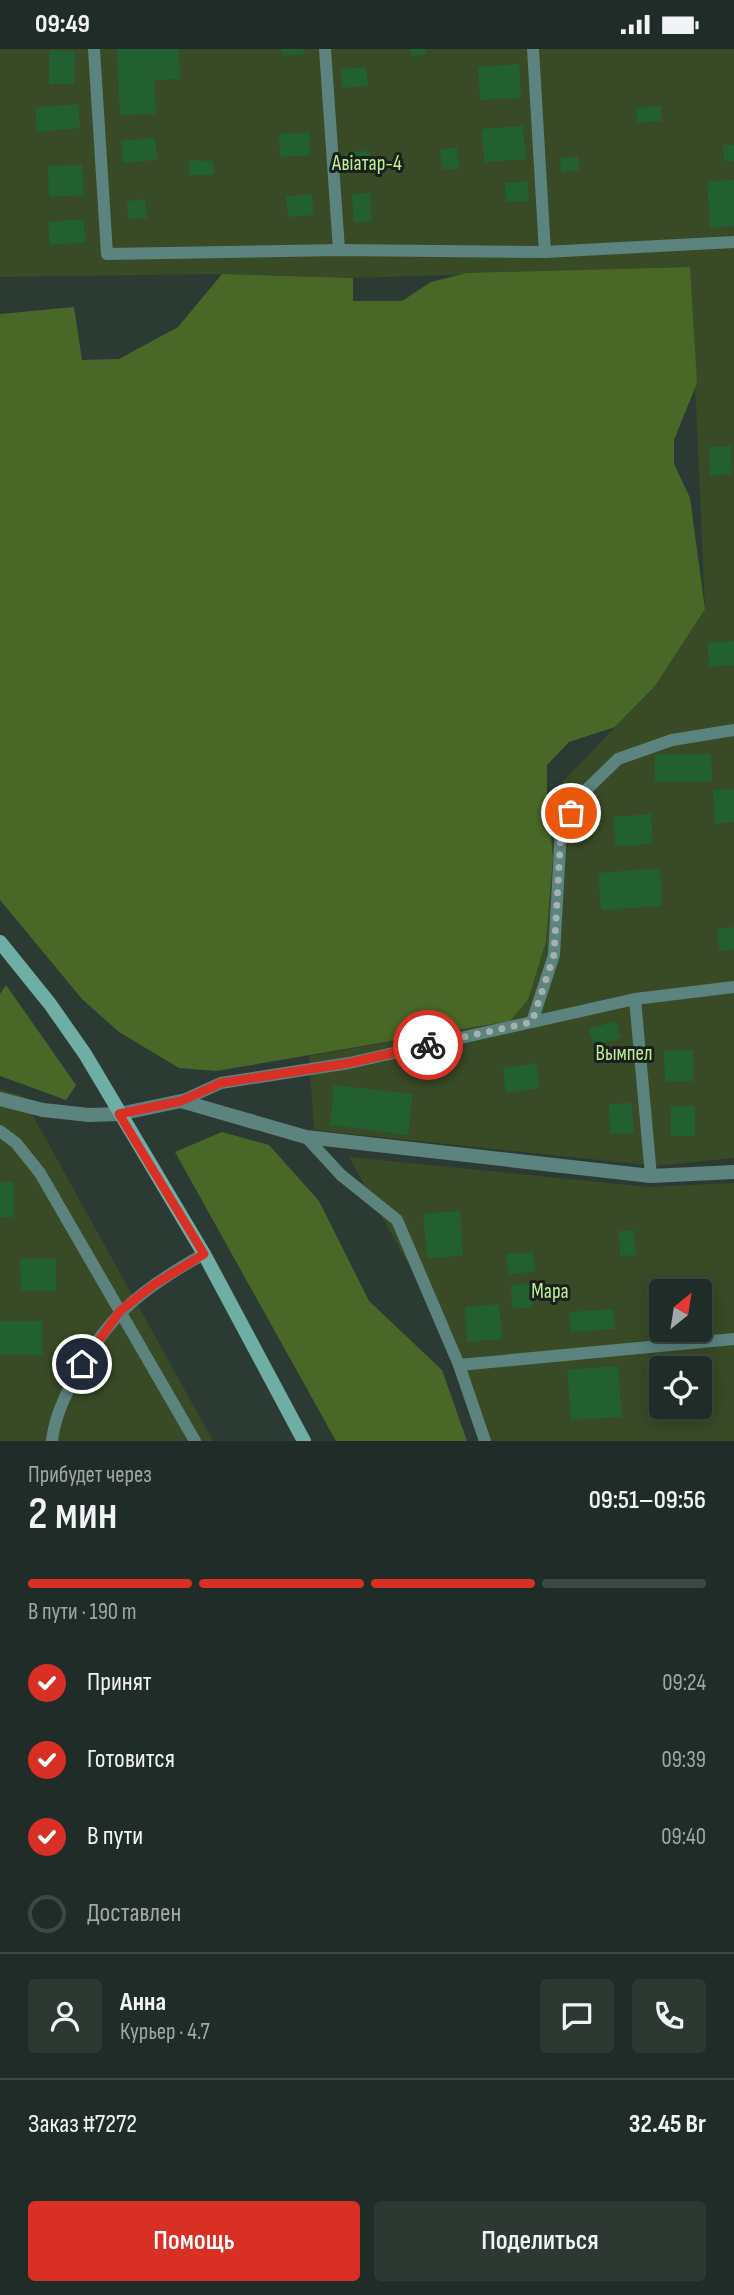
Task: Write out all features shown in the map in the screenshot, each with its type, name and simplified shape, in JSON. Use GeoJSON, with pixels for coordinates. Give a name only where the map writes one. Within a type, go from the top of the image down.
{"type":"FeatureCollection","features":[{"type":"Feature","properties":{"kind":"street"},"geometry":{"type":"LineString","coordinates":[[0,942],[85,1054],[204,1254],[304,1441]]}},
{"type":"Feature","properties":{"kind":"street"},"geometry":{"type":"LineString","coordinates":[[0,1099],[65,1113],[119,1114],[181,1101],[306,1137],[651,1176],[734,1172]]}},
{"type":"Feature","properties":{"kind":"lane"},"geometry":{"type":"LineString","coordinates":[[94,49],[107,254],[339,250],[544,252],[734,242]]}},
{"type":"Feature","properties":{"kind":"lane"},"geometry":{"type":"LineString","coordinates":[[325,49],[339,250]]}},
{"type":"Feature","properties":{"kind":"lane"},"geometry":{"type":"LineString","coordinates":[[533,49],[544,252]]}},
{"type":"Feature","properties":{"kind":"lane"},"geometry":{"type":"LineString","coordinates":[[532,1022],[554,955],[561,831],[581,795],[618,759],[672,740],[734,730]]}},
{"type":"Feature","properties":{"kind":"lane"},"geometry":{"type":"LineString","coordinates":[[181,1101],[221,1083],[349,1063],[635,999],[734,987]]}},
{"type":"Feature","properties":{"kind":"lane"},"geometry":{"type":"LineString","coordinates":[[635,999],[651,1176]]}},
{"type":"Feature","properties":{"kind":"lane"},"geometry":{"type":"LineString","coordinates":[[0,1131],[16,1143],[34,1165],[195,1441]]}},
{"type":"Feature","properties":{"kind":"lane"},"geometry":{"type":"LineString","coordinates":[[306,1137],[341,1175],[397,1220],[459,1365],[485,1441]]}},
{"type":"Feature","properties":{"kind":"lane"},"geometry":{"type":"LineString","coordinates":[[52,1441],[62,1403],[82,1364],[120,1311],[163,1278],[204,1254]]}},
{"type":"Feature","properties":{"kind":"lane"},"geometry":{"type":"LineString","coordinates":[[459,1365],[734,1339]]}},
{"type":"Feature","properties":{"kind":"green space"},"geometry":{"type":"Polygon","coordinates":[[[0,49],[734,49],[734,1158],[656,1166],[314,1130],[309,1056],[510,1021],[528,1000],[546,942],[553,857],[547,798],[655,686],[705,609],[690,267],[353,278],[222,274],[0,277],[0,49]]]}},
{"type":"Feature","properties":{"kind":"green space"},"geometry":{"type":"Polygon","coordinates":[[[690,267],[697,383],[674,440],[674,464],[690,498],[705,609],[655,686],[615,727],[569,742],[547,765],[547,798],[553,857],[546,942],[528,1000],[510,1021],[216,1071],[179,1068],[119,1032],[82,999],[0,900],[0,314],[74,307],[82,360],[119,359],[178,327],[222,274],[353,278],[353,301],[402,301],[431,282],[467,273],[690,267]]]}},
{"type":"Feature","properties":{"kind":"green space"},"geometry":{"type":"Polygon","coordinates":[[[6,985],[76,1085],[66,1100],[0,1076],[0,994],[6,985]]]}},
{"type":"Feature","properties":{"kind":"green space"},"geometry":{"type":"Polygon","coordinates":[[[0,1089],[22,1096],[213,1441],[0,1441],[0,1089]]]}},
{"type":"Feature","properties":{"kind":"green space"},"geometry":{"type":"Polygon","coordinates":[[[222,1132],[269,1145],[319,1201],[369,1301],[442,1370],[467,1441],[336,1441],[175,1152],[222,1132]]]}},
{"type":"Feature","properties":{"kind":"green space","name":"Мара"},"geometry":{"type":"Polygon","coordinates":[[[349,1157],[649,1187],[734,1183],[734,1441],[492,1441],[442,1325],[349,1157]]]}},
{"type":"Feature","properties":{"kind":"building"},"geometry":{"type":"Polygon","coordinates":[[[117,49],[179,49],[180,79],[155,80],[156,114],[120,115],[117,49]]]}},
{"type":"Feature","properties":{"kind":"building"},"geometry":{"type":"Polygon","coordinates":[[[281,49],[304,49],[304,54],[282,56],[281,49]]]}},
{"type":"Feature","properties":{"kind":"building"},"geometry":{"type":"Polygon","coordinates":[[[410,49],[426,49],[426,55],[411,56],[410,49]]]}},
{"type":"Feature","properties":{"kind":"building"},"geometry":{"type":"Polygon","coordinates":[[[49,50],[75,51],[75,84],[49,84],[49,50]]]}},
{"type":"Feature","properties":{"kind":"building"},"geometry":{"type":"Polygon","coordinates":[[[519,64],[521,98],[480,100],[478,67],[519,64]]]}},
{"type":"Feature","properties":{"kind":"building"},"geometry":{"type":"Polygon","coordinates":[[[366,67],[368,86],[342,88],[341,69],[366,67]]]}},
{"type":"Feature","properties":{"kind":"building"},"geometry":{"type":"Polygon","coordinates":[[[78,104],[80,128],[37,132],[35,108],[78,104]]]}},
{"type":"Feature","properties":{"kind":"building"},"geometry":{"type":"Polygon","coordinates":[[[661,106],[662,121],[637,123],[636,108],[661,106]]]}},
{"type":"Feature","properties":{"kind":"building"},"geometry":{"type":"Polygon","coordinates":[[[523,126],[526,159],[484,162],[482,129],[523,126]]]}},
{"type":"Feature","properties":{"kind":"building"},"geometry":{"type":"Polygon","coordinates":[[[309,132],[310,155],[280,157],[279,134],[309,132]]]}},
{"type":"Feature","properties":{"kind":"building"},"geometry":{"type":"Polygon","coordinates":[[[155,138],[157,160],[123,163],[121,141],[155,138]]]}},
{"type":"Feature","properties":{"kind":"building"},"geometry":{"type":"Polygon","coordinates":[[[723,145],[734,145],[734,161],[724,161],[723,145]]]}},
{"type":"Feature","properties":{"kind":"building"},"geometry":{"type":"Polygon","coordinates":[[[457,148],[459,169],[442,169],[440,149],[457,148]]]}},
{"type":"Feature","properties":{"kind":"building"},"geometry":{"type":"Polygon","coordinates":[[[370,151],[371,166],[346,168],[345,152],[370,151]]]}},
{"type":"Feature","properties":{"kind":"building"},"geometry":{"type":"Polygon","coordinates":[[[578,157],[579,171],[561,172],[560,158],[578,157]]]}},
{"type":"Feature","properties":{"kind":"building"},"geometry":{"type":"Polygon","coordinates":[[[189,160],[213,161],[214,175],[189,175],[189,160]]]}},
{"type":"Feature","properties":{"kind":"building"},"geometry":{"type":"Polygon","coordinates":[[[82,165],[84,195],[49,197],[48,166],[82,165]]]}},
{"type":"Feature","properties":{"kind":"building"},"geometry":{"type":"Polygon","coordinates":[[[734,180],[734,226],[710,228],[707,181],[734,180]]]}},
{"type":"Feature","properties":{"kind":"building"},"geometry":{"type":"Polygon","coordinates":[[[528,181],[529,201],[506,202],[505,183],[528,181]]]}},
{"type":"Feature","properties":{"kind":"building"},"geometry":{"type":"Polygon","coordinates":[[[370,193],[372,221],[354,223],[352,194],[370,193]]]}},
{"type":"Feature","properties":{"kind":"building"},"geometry":{"type":"Polygon","coordinates":[[[312,194],[314,215],[288,217],[286,196],[312,194]]]}},
{"type":"Feature","properties":{"kind":"building"},"geometry":{"type":"Polygon","coordinates":[[[145,199],[147,218],[128,219],[127,201],[145,199]]]}},
{"type":"Feature","properties":{"kind":"building"},"geometry":{"type":"Polygon","coordinates":[[[83,219],[86,242],[50,245],[48,222],[83,219]]]}},
{"type":"Feature","properties":{"kind":"building"},"geometry":{"type":"Polygon","coordinates":[[[731,446],[732,474],[710,475],[709,447],[731,446]]]}},
{"type":"Feature","properties":{"kind":"building"},"geometry":{"type":"Polygon","coordinates":[[[734,641],[734,665],[709,667],[707,643],[734,641]]]}},
{"type":"Feature","properties":{"kind":"building"},"geometry":{"type":"Polygon","coordinates":[[[655,754],[711,754],[712,781],[655,782],[655,754]]]}},
{"type":"Feature","properties":{"kind":"building"},"geometry":{"type":"Polygon","coordinates":[[[734,789],[734,822],[715,824],[713,790],[734,789]]]}},
{"type":"Feature","properties":{"kind":"building"},"geometry":{"type":"Polygon","coordinates":[[[651,814],[653,844],[615,846],[613,817],[651,814]]]}},
{"type":"Feature","properties":{"kind":"building"},"geometry":{"type":"Polygon","coordinates":[[[660,868],[662,906],[601,910],[598,873],[660,868]]]}},
{"type":"Feature","properties":{"kind":"building"},"geometry":{"type":"Polygon","coordinates":[[[734,927],[734,950],[719,951],[717,929],[734,927]]]}},
{"type":"Feature","properties":{"kind":"building"},"geometry":{"type":"Polygon","coordinates":[[[616,1021],[621,1038],[594,1046],[589,1029],[616,1021]]]}},
{"type":"Feature","properties":{"kind":"building"},"geometry":{"type":"Polygon","coordinates":[[[693,1050],[693,1081],[665,1082],[664,1051],[693,1050]]]}},
{"type":"Feature","properties":{"kind":"building"},"geometry":{"type":"Polygon","coordinates":[[[536,1063],[540,1088],[506,1093],[503,1068],[536,1063]]]}},
{"type":"Feature","properties":{"kind":"building"},"geometry":{"type":"Polygon","coordinates":[[[334,1085],[413,1094],[408,1135],[330,1125],[334,1085]]]}},
{"type":"Feature","properties":{"kind":"building"},"geometry":{"type":"Polygon","coordinates":[[[632,1103],[634,1133],[610,1134],[609,1104],[632,1103]]]}},
{"type":"Feature","properties":{"kind":"building"},"geometry":{"type":"Polygon","coordinates":[[[671,1106],[695,1106],[695,1136],[671,1136],[671,1106]]]}},
{"type":"Feature","properties":{"kind":"building"},"geometry":{"type":"Polygon","coordinates":[[[0,1182],[13,1182],[13,1217],[0,1217],[0,1182]]]}},
{"type":"Feature","properties":{"kind":"building"},"geometry":{"type":"Polygon","coordinates":[[[460,1211],[463,1256],[427,1258],[423,1214],[460,1211]]]}},
{"type":"Feature","properties":{"kind":"building"},"geometry":{"type":"Polygon","coordinates":[[[634,1230],[636,1255],[620,1256],[619,1231],[634,1230]]]}},
{"type":"Feature","properties":{"kind":"building"},"geometry":{"type":"Polygon","coordinates":[[[533,1252],[535,1272],[508,1274],[506,1254],[533,1252]]]}},
{"type":"Feature","properties":{"kind":"building"},"geometry":{"type":"Polygon","coordinates":[[[20,1259],[56,1259],[56,1291],[21,1291],[20,1259]]]}},
{"type":"Feature","properties":{"kind":"building"},"geometry":{"type":"Polygon","coordinates":[[[531,1284],[533,1307],[512,1309],[511,1285],[531,1284]]]}},
{"type":"Feature","properties":{"kind":"building"},"geometry":{"type":"Polygon","coordinates":[[[499,1304],[502,1339],[467,1342],[465,1307],[499,1304]]]}},
{"type":"Feature","properties":{"kind":"building"},"geometry":{"type":"Polygon","coordinates":[[[613,1309],[615,1329],[571,1332],[569,1312],[613,1309]]]}},
{"type":"Feature","properties":{"kind":"building"},"geometry":{"type":"Polygon","coordinates":[[[0,1321],[42,1321],[42,1355],[0,1355],[0,1321]]]}},
{"type":"Feature","properties":{"kind":"building"},"geometry":{"type":"Polygon","coordinates":[[[618,1366],[622,1417],[571,1420],[567,1370],[618,1366]]]}},
{"type":"Feature","properties":{"kind":"way so far"},"geometry":{"type":"LineString","coordinates":[[428,1045],[532,1022],[554,955],[561,831],[571,813]]}},
{"type":"Feature","properties":{"kind":"route"},"geometry":{"type":"LineString","coordinates":[[82,1364],[120,1311],[175,1270],[204,1254],[119,1114],[181,1101],[221,1083],[349,1063],[428,1045]]}},
{"type":"Feature","properties":{"kind":"park label","name":"Авіатар-4"},"geometry":{"type":"Point","coordinates":[367,163]}},
{"type":"Feature","properties":{"kind":"park label","name":"Вымпел"},"geometry":{"type":"Point","coordinates":[624,1053]}}]}
